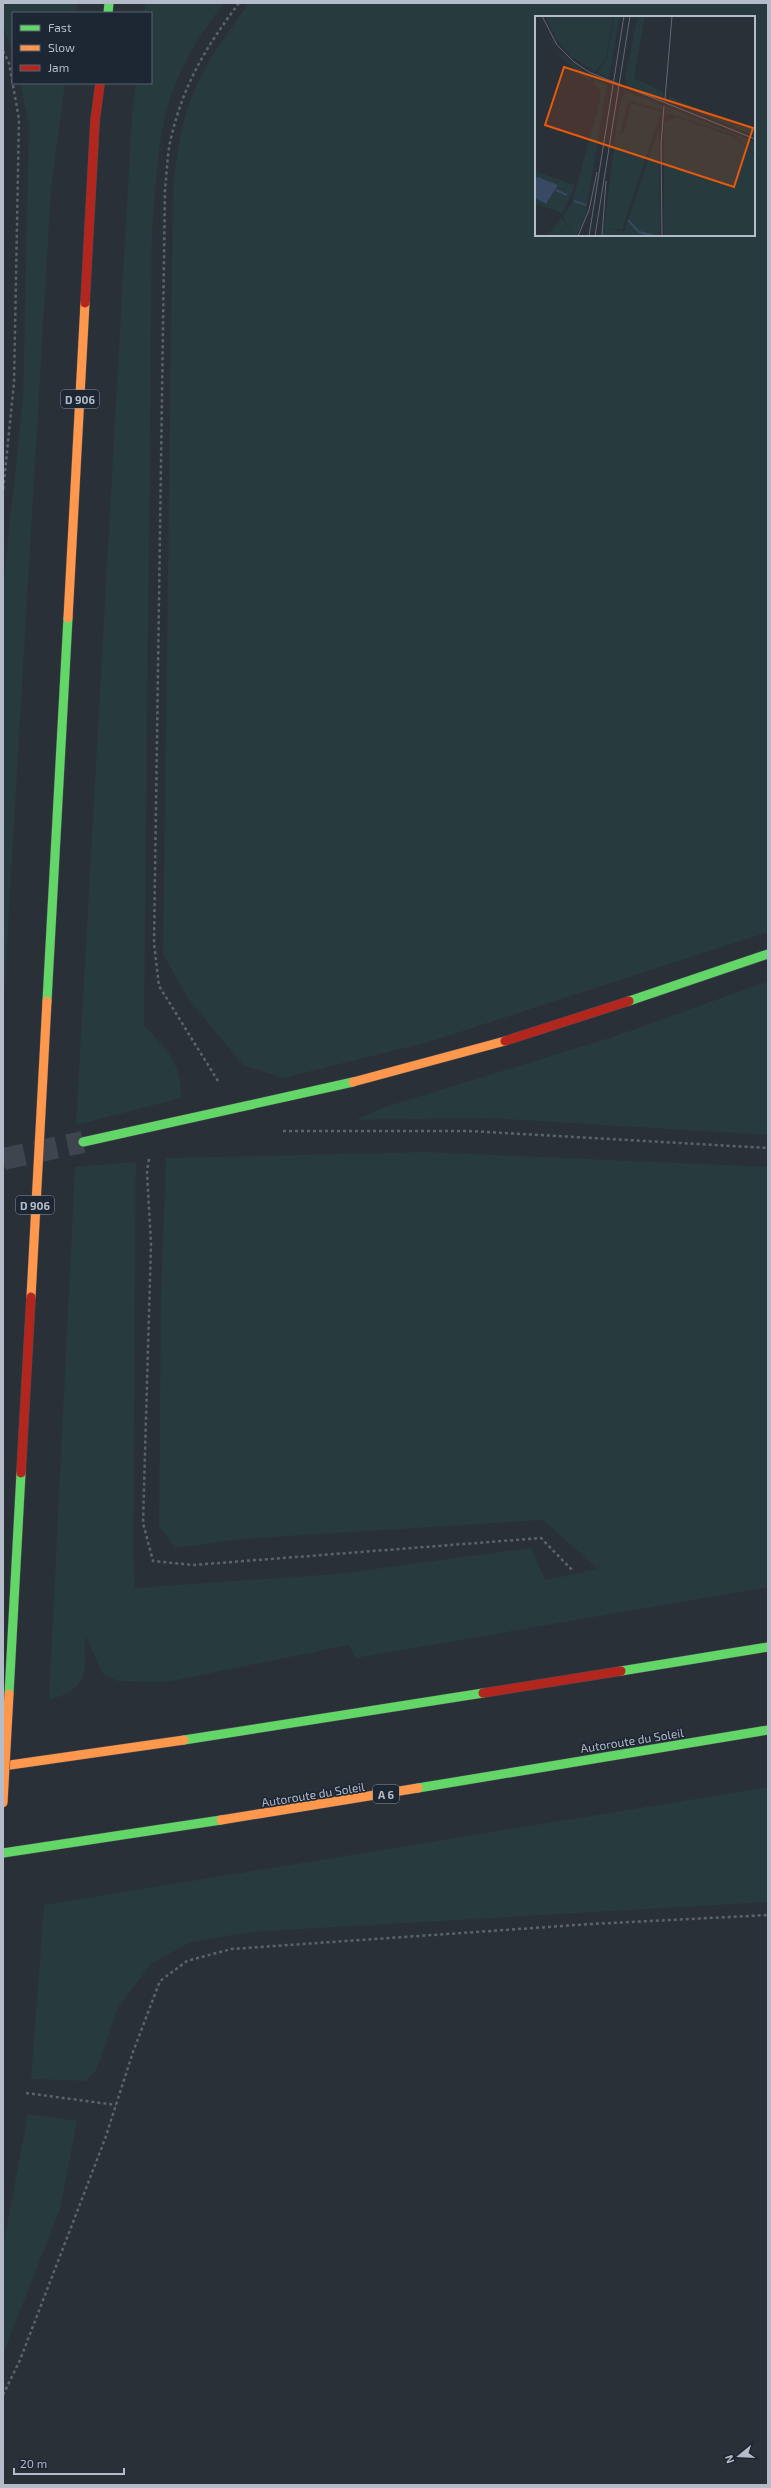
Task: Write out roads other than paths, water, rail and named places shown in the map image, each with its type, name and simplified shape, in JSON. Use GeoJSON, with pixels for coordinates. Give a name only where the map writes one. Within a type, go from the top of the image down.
{"type":"FeatureCollection","features":[{"type":"Feature","properties":{"kind":"main road","name":"D 906"},"geometry":{"type":"LineString","coordinates":[[3,1803],[94,145],[100,84]]}},
{"type":"Feature","properties":{"kind":"main road"},"geometry":{"type":"LineString","coordinates":[[83,1142],[364,1080],[540,1031],[768,954]]}},
{"type":"Feature","properties":{"kind":"main road"},"geometry":{"type":"LineString","coordinates":[[3,1766],[768,1647]]}},
{"type":"Feature","properties":{"kind":"main road","name":"Autoroute du Soleil"},"geometry":{"type":"LineString","coordinates":[[3,1853],[275,1812],[768,1730]]}},
{"type":"Feature","properties":{"kind":"tunnel"},"geometry":{"type":"LineString","coordinates":[[3,1159],[83,1142]]}}]}
